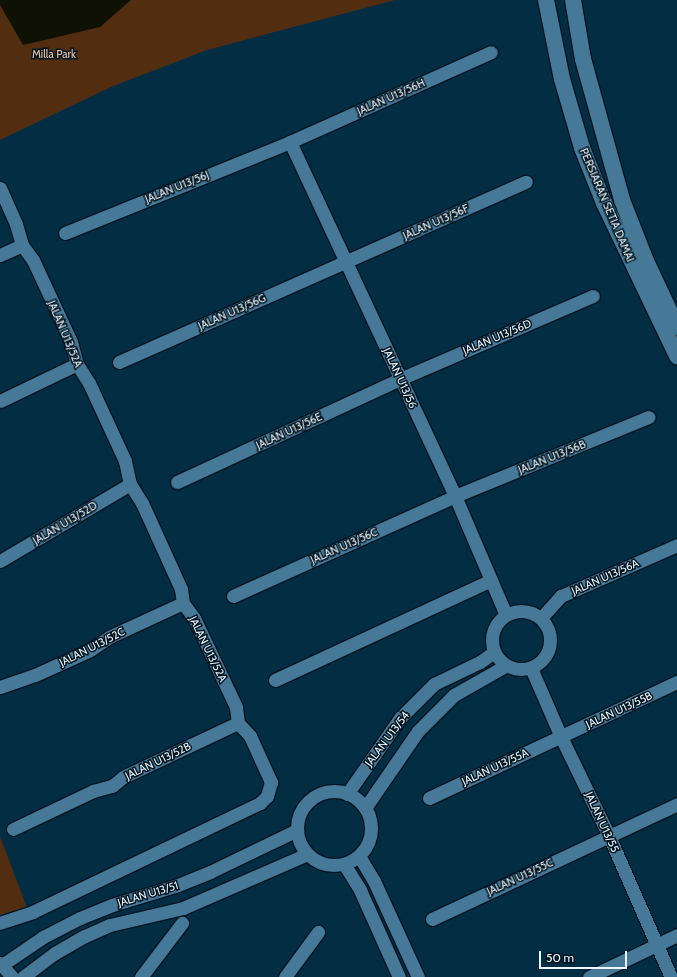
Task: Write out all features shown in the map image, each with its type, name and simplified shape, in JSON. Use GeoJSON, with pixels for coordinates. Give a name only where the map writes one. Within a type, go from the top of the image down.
{"type":"FeatureCollection","features":[{"type":"Feature","properties":{"kind":"street","name":"PERSIARAN SETIA DAMAI"},"geometry":{"type":"LineString","coordinates":[[573,0],[577,33],[600,123],[622,200],[646,261],[677,327]]}},
{"type":"Feature","properties":{"kind":"street"},"geometry":{"type":"LineString","coordinates":[[577,33],[580,0]]}},
{"type":"Feature","properties":{"kind":"street","name":"PERSIARAN SETIA DAMAI"},"geometry":{"type":"LineString","coordinates":[[546,2],[562,79],[582,148],[604,202],[677,356]]}},
{"type":"Feature","properties":{"kind":"street","name":"JALAN U13/56H"},"geometry":{"type":"LineString","coordinates":[[290,142],[491,52]]}},
{"type":"Feature","properties":{"kind":"street","name":"JALAN U13/56J"},"geometry":{"type":"LineString","coordinates":[[65,233],[290,142]]}},
{"type":"Feature","properties":{"kind":"street","name":"JALAN U13/56"},"geometry":{"type":"LineString","coordinates":[[290,142],[455,496],[506,615]]}},
{"type":"Feature","properties":{"kind":"street","name":"JALAN U13/56F"},"geometry":{"type":"LineString","coordinates":[[346,261],[526,182]]}},
{"type":"Feature","properties":{"kind":"street","name":"JALAN U13/52A"},"geometry":{"type":"LineString","coordinates":[[0,188],[16,224],[22,245],[33,260],[71,342],[77,364],[89,383],[125,461],[130,484],[142,503],[181,589],[183,603],[194,618],[236,707],[238,723]]}},
{"type":"Feature","properties":{"kind":"street"},"geometry":{"type":"LineString","coordinates":[[0,256],[22,245]]}},
{"type":"Feature","properties":{"kind":"street","name":"JALAN U13/56G"},"geometry":{"type":"LineString","coordinates":[[119,362],[346,261]]}},
{"type":"Feature","properties":{"kind":"street","name":"JALAN U13/56D"},"geometry":{"type":"LineString","coordinates":[[400,379],[593,296]]}},
{"type":"Feature","properties":{"kind":"street"},"geometry":{"type":"LineString","coordinates":[[0,401],[77,364]]}},
{"type":"Feature","properties":{"kind":"street","name":"JALAN U13/56E"},"geometry":{"type":"LineString","coordinates":[[177,482],[400,379]]}},
{"type":"Feature","properties":{"kind":"street","name":"JALAN U13/56B"},"geometry":{"type":"LineString","coordinates":[[455,496],[649,417]]}},
{"type":"Feature","properties":{"kind":"street","name":"JALAN U13/52D"},"geometry":{"type":"LineString","coordinates":[[0,561],[130,484]]}},
{"type":"Feature","properties":{"kind":"street","name":"JALAN U13/56C"},"geometry":{"type":"LineString","coordinates":[[233,596],[455,496]]}},
{"type":"Feature","properties":{"kind":"street","name":"JALAN U13/56A"},"geometry":{"type":"LineString","coordinates":[[540,618],[561,596],[677,545]]}},
{"type":"Feature","properties":{"kind":"street"},"geometry":{"type":"LineString","coordinates":[[275,680],[491,580]]}},
{"type":"Feature","properties":{"kind":"street","name":"JALAN U13/52C"},"geometry":{"type":"LineString","coordinates":[[0,687],[35,675],[90,650],[109,637],[183,603]]}},
{"type":"Feature","properties":{"kind":"street"},"geometry":{"type":"LineString","coordinates":[[524,611],[540,618],[547,626],[550,636],[550,646],[540,663],[523,670],[505,666],[494,652],[492,635],[500,620],[506,615],[524,611]]}},
{"type":"Feature","properties":{"kind":"street","name":"JALAN U13/54"},"geometry":{"type":"LineString","coordinates":[[346,794],[400,718],[434,684],[480,662],[494,652]]}},
{"type":"Feature","properties":{"kind":"street","name":"JALAN U13/54"},"geometry":{"type":"LineString","coordinates":[[365,808],[418,731],[454,694],[505,666]]}},
{"type":"Feature","properties":{"kind":"street","name":"JALAN U13/55"},"geometry":{"type":"LineString","coordinates":[[531,668],[561,737],[609,836],[671,977]]}},
{"type":"Feature","properties":{"kind":"street","name":"JALAN U13/55B"},"geometry":{"type":"LineString","coordinates":[[561,737],[677,682]]}},
{"type":"Feature","properties":{"kind":"street"},"geometry":{"type":"LineString","coordinates":[[0,923],[33,912],[260,803],[270,789],[269,775],[250,736],[238,723]]}},
{"type":"Feature","properties":{"kind":"street","name":"JALAN U13/52B"},"geometry":{"type":"LineString","coordinates":[[13,829],[92,791],[112,786],[123,777],[238,723]]}},
{"type":"Feature","properties":{"kind":"street","name":"JALAN U13/55A"},"geometry":{"type":"LineString","coordinates":[[429,798],[561,737]]}},
{"type":"Feature","properties":{"kind":"street"},"geometry":{"type":"LineString","coordinates":[[326,792],[346,794],[360,802],[365,808],[370,820],[370,833],[367,846],[359,856],[344,864],[330,865],[318,862],[307,854],[300,843],[297,830],[300,815],[308,802],[326,792]]}},
{"type":"Feature","properties":{"kind":"street","name":"JALAN U13/55C"},"geometry":{"type":"LineString","coordinates":[[432,919],[677,804]]}},
{"type":"Feature","properties":{"kind":"street","name":"JALAN U13/51"},"geometry":{"type":"LineString","coordinates":[[1,964],[43,937],[80,918],[112,904],[178,885],[210,872],[297,830]]}},
{"type":"Feature","properties":{"kind":"street","name":"JALAN U13/51"},"geometry":{"type":"LineString","coordinates":[[23,977],[55,953],[85,936],[110,925],[183,908],[307,854]]}},
{"type":"Feature","properties":{"kind":"street"},"geometry":{"type":"LineString","coordinates":[[359,856],[374,881],[418,977]]}},
{"type":"Feature","properties":{"kind":"street"},"geometry":{"type":"LineString","coordinates":[[344,864],[360,890],[400,977]]}},
{"type":"Feature","properties":{"kind":"street"},"geometry":{"type":"LineString","coordinates":[[141,977],[182,923]]}},
{"type":"Feature","properties":{"kind":"street"},"geometry":{"type":"LineString","coordinates":[[285,977],[318,932]]}},
{"type":"Feature","properties":{"kind":"street"},"geometry":{"type":"LineString","coordinates":[[589,977],[677,935]]}},
{"type":"Feature","properties":{"kind":"street"},"geometry":{"type":"LineString","coordinates":[[1,964],[12,977]]}},
{"type":"Feature","properties":{"kind":"green space","name":"Milla Park"},"geometry":{"type":"Polygon","coordinates":[[[0,0],[395,0],[207,50],[111,87],[0,140],[0,0]]]}},
{"type":"Feature","properties":{"kind":"green space"},"geometry":{"type":"Polygon","coordinates":[[[0,836],[27,908],[0,916],[0,836]]]}},
{"type":"Feature","properties":{"kind":"shaded area"},"geometry":{"type":"Polygon","coordinates":[[[0,0],[131,0],[100,27],[23,45],[0,5],[0,0]]]}}]}
